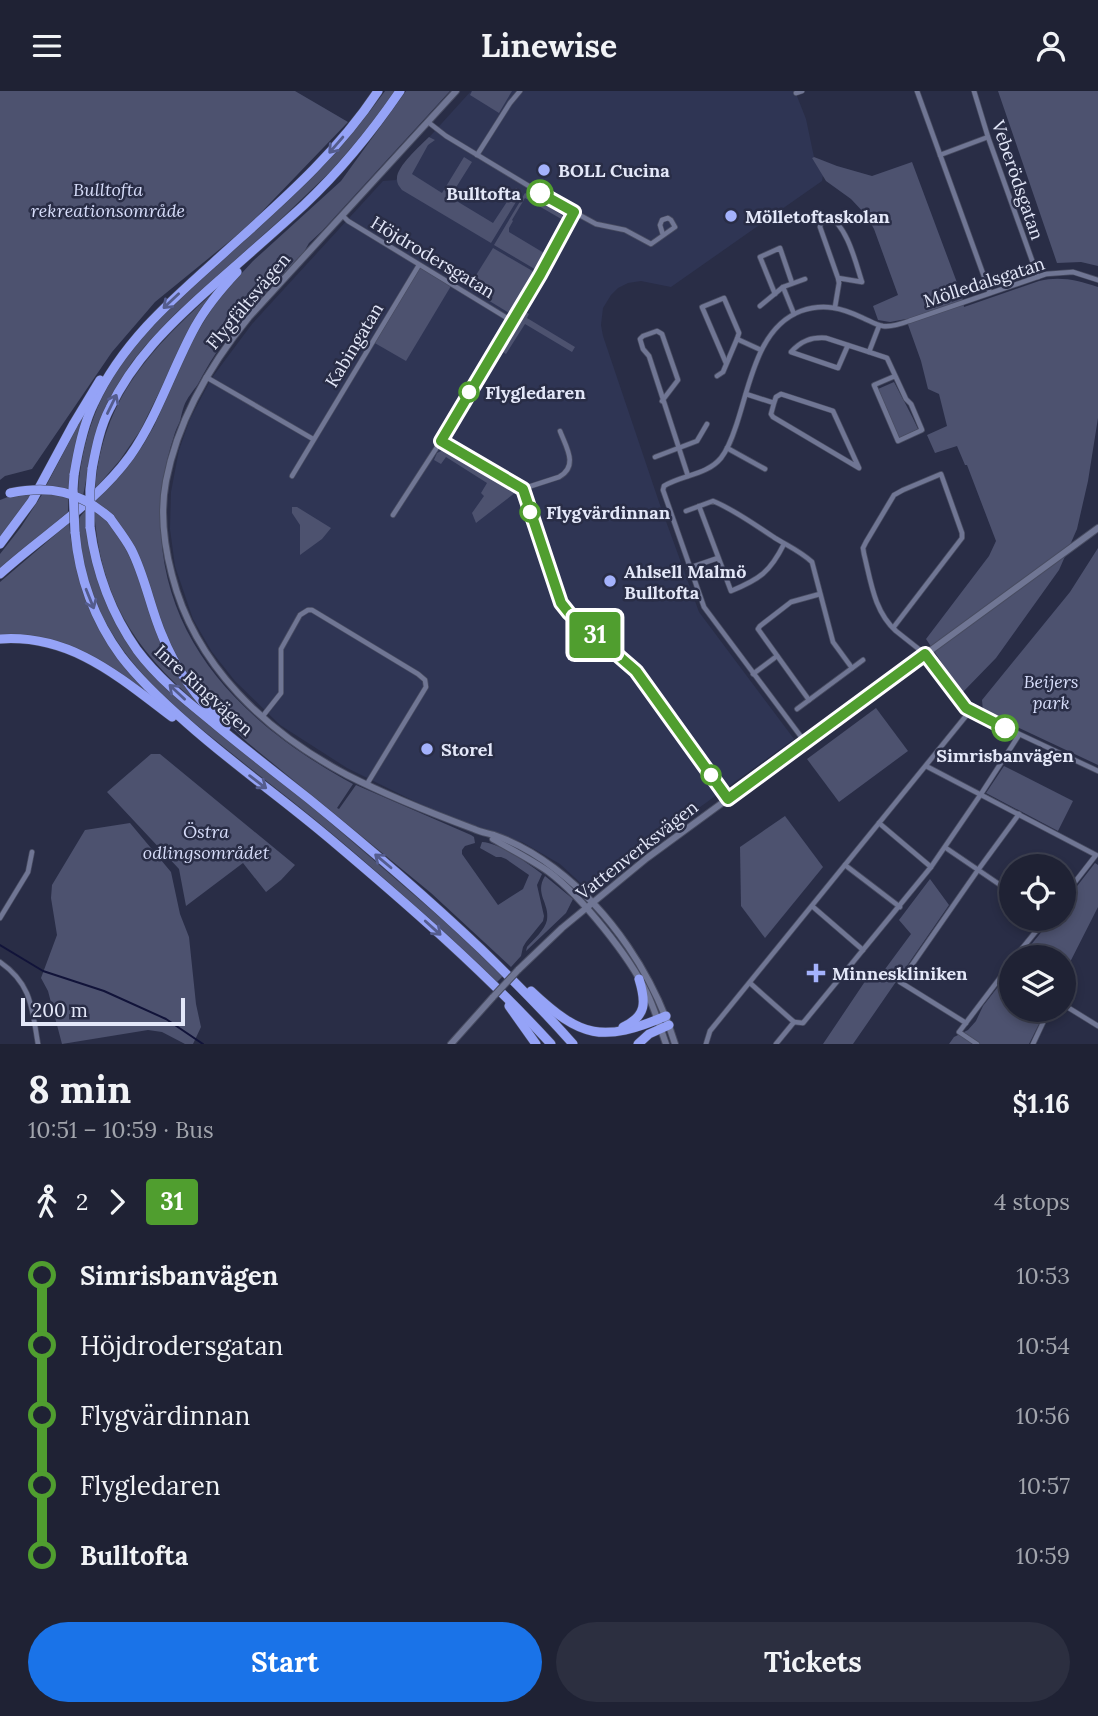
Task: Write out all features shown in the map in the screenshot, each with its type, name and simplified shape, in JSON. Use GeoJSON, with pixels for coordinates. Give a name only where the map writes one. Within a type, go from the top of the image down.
{"type":"FeatureCollection","features":[{"type":"Feature","properties":{"kind":"highway","name":"Inre Ringvägen"},"geometry":{"type":"LineString","coordinates":[[378,91],[335,147],[298,187],[171,300],[112,369],[93,404],[83,432],[74,475],[77,552],[85,586],[99,620],[120,654],[155,694],[238,766],[382,883],[492,982],[551,1044]]}},
{"type":"Feature","properties":{"kind":"highway","name":"Inre Ringvägen"},"geometry":{"type":"LineString","coordinates":[[400,91],[333,176],[148,348],[119,390],[108,411],[97,444],[90,490],[90,527],[98,569],[108,597],[121,625],[157,673],[188,702],[433,904],[537,1005],[573,1044]]}},
{"type":"Feature","properties":{"kind":"highway"},"geometry":{"type":"LineString","coordinates":[[0,573],[100,490],[130,456],[153,416],[204,312],[222,288],[276,230]]}},
{"type":"Feature","properties":{"kind":"highway"},"geometry":{"type":"LineString","coordinates":[[0,544],[46,478],[88,399],[113,363],[131,344]]}},
{"type":"Feature","properties":{"kind":"highway"},"geometry":{"type":"LineString","coordinates":[[5,495],[26,490],[59,491],[84,499],[110,519],[130,548],[162,637],[184,679],[210,711],[268,766]]}},
{"type":"Feature","properties":{"kind":"highway"},"geometry":{"type":"LineString","coordinates":[[0,639],[32,640],[86,656],[124,680],[238,766]]}},
{"type":"Feature","properties":{"kind":"highway"},"geometry":{"type":"LineString","coordinates":[[433,904],[561,1016],[583,1030],[612,1032],[663,1022]]}},
{"type":"Feature","properties":{"kind":"highway"},"geometry":{"type":"LineString","coordinates":[[466,958],[514,1013],[536,1044]]}},
{"type":"Feature","properties":{"kind":"highway"},"geometry":{"type":"LineString","coordinates":[[612,1032],[630,1024],[641,1012],[644,997],[639,979]]}},
{"type":"Feature","properties":{"kind":"highway"},"geometry":{"type":"LineString","coordinates":[[639,1044],[663,1022]]}},
{"type":"Feature","properties":{"kind":"street","name":"Flygfältsvägen"},"geometry":{"type":"LineString","coordinates":[[456,91],[249,317],[206,377],[175,444],[166,483],[163,519],[167,557],[177,595],[197,639],[210,660],[249,706],[289,739],[319,759],[367,784],[482,833],[550,873],[579,899],[606,933],[639,979],[663,1022]]}},
{"type":"Feature","properties":{"kind":"street"},"geometry":{"type":"LineString","coordinates":[[477,155],[520,91]]}},
{"type":"Feature","properties":{"kind":"street"},"geometry":{"type":"LineString","coordinates":[[796,93],[802,91]]}},
{"type":"Feature","properties":{"kind":"street"},"geometry":{"type":"LineString","coordinates":[[917,91],[990,293]]}},
{"type":"Feature","properties":{"kind":"street","name":"Veberödsgatan"},"geometry":{"type":"LineString","coordinates":[[974,91],[1038,277]]}},
{"type":"Feature","properties":{"kind":"street"},"geometry":{"type":"LineString","coordinates":[[428,122],[477,155],[596,224],[625,230],[651,244],[663,235]]}},
{"type":"Feature","properties":{"kind":"street"},"geometry":{"type":"LineString","coordinates":[[940,155],[988,137]]}},
{"type":"Feature","properties":{"kind":"street"},"geometry":{"type":"LineString","coordinates":[[393,515],[441,441],[540,275],[574,212]]}},
{"type":"Feature","properties":{"kind":"street","name":"Höjdrodersgatan"},"geometry":{"type":"LineString","coordinates":[[342,215],[512,321]]}},
{"type":"Feature","properties":{"kind":"street"},"geometry":{"type":"LineString","coordinates":[[835,307],[839,283],[820,227],[821,222],[828,217],[836,222],[845,235],[862,282],[838,278]]}},
{"type":"Feature","properties":{"kind":"street"},"geometry":{"type":"LineString","coordinates":[[775,294],[760,257],[780,248],[792,283]]}},
{"type":"Feature","properties":{"kind":"street","name":"Kabingatan"},"geometry":{"type":"LineString","coordinates":[[292,475],[419,265]]}},
{"type":"Feature","properties":{"kind":"street","name":"Mölledalsgatan"},"geometry":{"type":"LineString","coordinates":[[879,326],[901,324],[1054,272],[1073,272],[1098,280]]}},
{"type":"Feature","properties":{"kind":"street"},"geometry":{"type":"LineString","coordinates":[[760,306],[783,287],[805,279]]}},
{"type":"Feature","properties":{"kind":"street"},"geometry":{"type":"LineString","coordinates":[[783,287],[794,314]]}},
{"type":"Feature","properties":{"kind":"street"},"geometry":{"type":"LineString","coordinates":[[717,376],[723,372],[739,333],[724,298],[702,307],[726,363]]}},
{"type":"Feature","properties":{"kind":"street"},"geometry":{"type":"LineString","coordinates":[[805,743],[704,607],[663,490],[666,484],[714,464],[721,458],[727,448],[761,350],[776,328],[794,314],[814,307],[835,307],[879,326],[869,352]]}},
{"type":"Feature","properties":{"kind":"street"},"geometry":{"type":"LineString","coordinates":[[662,401],[678,380],[662,334],[657,331],[640,339],[649,356],[662,401],[688,476]]}},
{"type":"Feature","properties":{"kind":"street"},"geometry":{"type":"LineString","coordinates":[[848,345],[838,368],[791,352],[802,342],[817,337],[826,338],[848,345],[887,358],[922,430],[898,441],[874,386],[895,376]]}},
{"type":"Feature","properties":{"kind":"street"},"geometry":{"type":"LineString","coordinates":[[737,339],[761,350]]}},
{"type":"Feature","properties":{"kind":"street"},"geometry":{"type":"LineString","coordinates":[[206,377],[313,439]]}},
{"type":"Feature","properties":{"kind":"street"},"geometry":{"type":"LineString","coordinates":[[746,394],[774,403]]}},
{"type":"Feature","properties":{"kind":"street"},"geometry":{"type":"LineString","coordinates":[[781,394],[833,411],[859,468],[773,417],[771,414],[774,403],[776,397],[781,394]]}},
{"type":"Feature","properties":{"kind":"street"},"geometry":{"type":"LineString","coordinates":[[655,457],[697,442],[707,424]]}},
{"type":"Feature","properties":{"kind":"street"},"geometry":{"type":"LineString","coordinates":[[523,489],[559,477],[569,468],[570,459],[560,431]]}},
{"type":"Feature","properties":{"kind":"street"},"geometry":{"type":"LineString","coordinates":[[441,441],[523,489],[561,603],[636,671],[728,799]]}},
{"type":"Feature","properties":{"kind":"street"},"geometry":{"type":"LineString","coordinates":[[727,448],[765,469]]}},
{"type":"Feature","properties":{"kind":"street"},"geometry":{"type":"LineString","coordinates":[[893,628],[962,538],[941,474],[894,495],[863,548],[876,603],[884,618],[893,628],[925,654],[961,703],[970,711],[1098,771]]}},
{"type":"Feature","properties":{"kind":"street"},"geometry":{"type":"LineString","coordinates":[[686,511],[713,501],[802,552],[812,562],[833,642],[852,668]]}},
{"type":"Feature","properties":{"kind":"street"},"geometry":{"type":"LineString","coordinates":[[699,506],[731,591],[765,573],[775,563],[784,544]]}},
{"type":"Feature","properties":{"kind":"street","name":"Vattenverksvägen"},"geometry":{"type":"LineString","coordinates":[[451,1044],[518,970],[585,908],[647,858],[1098,528]]}},
{"type":"Feature","properties":{"kind":"street"},"geometry":{"type":"LineString","coordinates":[[689,568],[718,558]]}},
{"type":"Feature","properties":{"kind":"street"},"geometry":{"type":"LineString","coordinates":[[809,700],[759,632],[760,626],[791,602],[820,594]]}},
{"type":"Feature","properties":{"kind":"street"},"geometry":{"type":"LineString","coordinates":[[262,717],[281,693],[281,649],[300,615],[308,610],[418,674],[425,680],[425,690],[367,784]]}},
{"type":"Feature","properties":{"kind":"street"},"geometry":{"type":"LineString","coordinates":[[753,674],[778,656]]}},
{"type":"Feature","properties":{"kind":"street"},"geometry":{"type":"LineString","coordinates":[[797,709],[863,660]]}},
{"type":"Feature","properties":{"kind":"street"},"geometry":{"type":"LineString","coordinates":[[708,1043],[710,1031],[970,711]]}},
{"type":"Feature","properties":{"kind":"street"},"geometry":{"type":"LineString","coordinates":[[750,983],[794,1022],[803,1023],[946,848],[1019,735]]}},
{"type":"Feature","properties":{"kind":"street"},"geometry":{"type":"LineString","coordinates":[[926,765],[1096,855],[1076,881]]}},
{"type":"Feature","properties":{"kind":"street"},"geometry":{"type":"LineString","coordinates":[[965,1023],[900,982],[1019,814]]}},
{"type":"Feature","properties":{"kind":"street"},"geometry":{"type":"LineString","coordinates":[[879,823],[931,867]]}},
{"type":"Feature","properties":{"kind":"street","name":"Flygfältsvägen"},"geometry":{"type":"LineString","coordinates":[[482,833],[494,836],[553,867],[592,902],[637,961],[654,989],[663,1022]]}},
{"type":"Feature","properties":{"kind":"street"},"geometry":{"type":"LineString","coordinates":[[946,848],[999,884]]}},
{"type":"Feature","properties":{"kind":"street"},"geometry":{"type":"LineString","coordinates":[[0,918],[28,872],[32,852]]}},
{"type":"Feature","properties":{"kind":"street"},"geometry":{"type":"LineString","coordinates":[[845,865],[900,907]]}},
{"type":"Feature","properties":{"kind":"street"},"geometry":{"type":"LineString","coordinates":[[812,906],[863,950]]}},
{"type":"Feature","properties":{"kind":"street"},"geometry":{"type":"LineString","coordinates":[[1025,945],[1036,931]]}},
{"type":"Feature","properties":{"kind":"street"},"geometry":{"type":"LineString","coordinates":[[0,962],[26,989],[38,1044]]}},
{"type":"Feature","properties":{"kind":"street"},"geometry":{"type":"LineString","coordinates":[[977,1044],[959,1032],[999,979]]}},
{"type":"Feature","properties":{"kind":"street"},"geometry":{"type":"LineString","coordinates":[[1076,1012],[1098,1026]]}},
{"type":"Feature","properties":{"kind":"street"},"geometry":{"type":"LineString","coordinates":[[663,1022],[666,1044]]}},
{"type":"Feature","properties":{"kind":"street"},"geometry":{"type":"LineString","coordinates":[[663,1022],[675,1044]]}},
{"type":"Feature","properties":{"kind":"street"},"geometry":{"type":"LineString","coordinates":[[776,1044],[794,1022]]}},
{"type":"Feature","properties":{"kind":"street"},"geometry":{"type":"LineString","coordinates":[[1032,1044],[1043,1022]]}},
{"type":"Feature","properties":{"kind":"shaded area"},"geometry":{"type":"Polygon","coordinates":[[[471,91],[795,91],[806,119],[814,157],[812,158],[823,175],[822,181],[671,287],[641,281],[628,283],[611,295],[603,308],[603,336],[699,612],[794,739],[587,889],[560,864],[522,842],[473,828],[414,801],[347,768],[280,725],[235,681],[212,652],[193,619],[175,566],[170,529],[171,492],[179,450],[190,419],[211,379],[252,324],[383,181],[396,180],[404,165],[471,91]]]}},
{"type":"Feature","properties":{"kind":"green space","name":"Bulltofta rekreationsområde"},"geometry":{"type":"Polygon","coordinates":[[[0,91],[295,91],[348,122],[247,227],[155,302],[112,352],[32,469],[5,476],[0,480],[0,91]]]}},
{"type":"Feature","properties":{"kind":"green space"},"geometry":{"type":"Polygon","coordinates":[[[385,91],[396,91],[373,123],[330,172],[176,313],[132,362],[113,393],[89,465],[83,496],[78,493],[85,448],[97,409],[114,375],[136,345],[162,316],[307,182],[340,147],[385,91]]]}},
{"type":"Feature","properties":{"kind":"green space"},"geometry":{"type":"Polygon","coordinates":[[[406,91],[450,91],[309,243],[304,252],[240,321],[214,356],[185,403],[170,447],[163,483],[161,535],[168,582],[184,624],[207,663],[236,698],[271,730],[353,784],[337,808],[339,809],[356,785],[471,835],[475,843],[465,846],[462,854],[498,905],[523,889],[529,875],[506,859],[480,848],[482,842],[522,859],[542,874],[537,885],[543,921],[511,967],[431,893],[248,743],[206,703],[169,646],[137,557],[94,501],[125,469],[143,445],[192,341],[217,300],[253,261],[341,181],[406,91]]]}},
{"type":"Feature","properties":{"kind":"green space"},"geometry":{"type":"Polygon","coordinates":[[[472,91],[512,91],[499,113],[470,95],[472,91]]]}},
{"type":"Feature","properties":{"kind":"green space"},"geometry":{"type":"Polygon","coordinates":[[[998,91],[1098,91],[1098,266],[1081,262],[1057,263],[998,91]]]}},
{"type":"Feature","properties":{"kind":"green space"},"geometry":{"type":"Polygon","coordinates":[[[429,137],[435,140],[428,145],[412,174],[442,193],[464,157],[472,162],[450,197],[493,223],[516,188],[522,192],[491,243],[402,190],[398,185],[400,169],[429,137]]]}},
{"type":"Feature","properties":{"kind":"green space"},"geometry":{"type":"Polygon","coordinates":[[[812,158],[872,176],[912,162],[964,307],[1039,281],[1068,279],[1098,287],[1098,418],[1077,529],[1059,570],[996,658],[962,693],[926,639],[989,556],[996,541],[957,446],[935,453],[927,435],[947,426],[939,394],[928,389],[906,319],[890,322],[878,320],[873,306],[898,295],[874,229],[866,215],[851,199],[826,181],[812,158]]]}},
{"type":"Feature","properties":{"kind":"green space"},"geometry":{"type":"Polygon","coordinates":[[[525,193],[562,215],[563,220],[525,198],[512,220],[509,232],[544,253],[563,221],[566,223],[538,271],[494,245],[525,193]]]}},
{"type":"Feature","properties":{"kind":"green space"},"geometry":{"type":"Polygon","coordinates":[[[493,248],[536,273],[511,314],[468,288],[493,248]]]}},
{"type":"Feature","properties":{"kind":"green space"},"geometry":{"type":"Polygon","coordinates":[[[419,267],[451,286],[406,361],[373,342],[419,267]]]}},
{"type":"Feature","properties":{"kind":"green space"},"geometry":{"type":"Polygon","coordinates":[[[216,290],[185,340],[140,431],[95,489],[108,427],[134,377],[171,333],[216,290]]]}},
{"type":"Feature","properties":{"kind":"green space"},"geometry":{"type":"Polygon","coordinates":[[[523,310],[529,314],[527,318],[575,347],[572,352],[525,324],[506,354],[499,350],[523,310]]]}},
{"type":"Feature","properties":{"kind":"green space"},"geometry":{"type":"Polygon","coordinates":[[[894,382],[918,429],[899,439],[878,389],[894,382]]]}},
{"type":"Feature","properties":{"kind":"green space"},"geometry":{"type":"Polygon","coordinates":[[[89,404],[76,446],[69,490],[46,486],[89,404]]]}},
{"type":"Feature","properties":{"kind":"green space"},"geometry":{"type":"Polygon","coordinates":[[[450,451],[516,492],[476,523],[472,513],[484,496],[481,493],[487,483],[446,457],[441,464],[434,460],[437,453],[450,451]]]}},
{"type":"Feature","properties":{"kind":"green space"},"geometry":{"type":"Polygon","coordinates":[[[32,492],[21,511],[0,540],[0,500],[32,492]]]}},
{"type":"Feature","properties":{"kind":"green space"},"geometry":{"type":"Polygon","coordinates":[[[43,493],[68,497],[68,512],[0,570],[0,554],[43,493]]]}},
{"type":"Feature","properties":{"kind":"green space"},"geometry":{"type":"Polygon","coordinates":[[[292,507],[297,507],[331,528],[322,539],[300,555],[300,525],[292,513],[292,507]]]}},
{"type":"Feature","properties":{"kind":"green space"},"geometry":{"type":"Polygon","coordinates":[[[94,510],[105,519],[127,551],[197,703],[155,662],[124,618],[104,569],[94,510]]]}},
{"type":"Feature","properties":{"kind":"green space"},"geometry":{"type":"Polygon","coordinates":[[[85,511],[90,551],[100,587],[116,622],[137,656],[463,937],[503,976],[497,982],[352,851],[171,703],[132,662],[102,616],[91,590],[78,534],[79,519],[85,511]]]}},
{"type":"Feature","properties":{"kind":"green space"},"geometry":{"type":"Polygon","coordinates":[[[69,523],[78,573],[94,617],[118,658],[150,696],[97,659],[0,636],[0,582],[69,523]]]}},
{"type":"Feature","properties":{"kind":"green space","name":"Beijers park"},"geometry":{"type":"Polygon","coordinates":[[[1098,548],[1098,765],[983,711],[982,700],[1070,592],[1098,548]]]}},
{"type":"Feature","properties":{"kind":"green space"},"geometry":{"type":"Polygon","coordinates":[[[876,708],[908,751],[839,802],[807,759],[876,708]]]}},
{"type":"Feature","properties":{"kind":"green space","name":"Östra odlingsområdet"},"geometry":{"type":"Polygon","coordinates":[[[151,754],[160,754],[295,865],[266,892],[243,863],[186,906],[179,869],[107,792],[151,754]]]}},
{"type":"Feature","properties":{"kind":"green space"},"geometry":{"type":"Polygon","coordinates":[[[1004,766],[1073,801],[1058,831],[986,793],[1004,766]]]}},
{"type":"Feature","properties":{"kind":"green space"},"geometry":{"type":"Polygon","coordinates":[[[785,816],[823,867],[765,938],[741,906],[740,847],[785,816]]]}},
{"type":"Feature","properties":{"kind":"green space"},"geometry":{"type":"Polygon","coordinates":[[[130,823],[171,872],[180,914],[189,937],[201,1027],[193,1044],[185,1044],[162,1032],[148,1030],[62,1044],[48,991],[41,978],[57,935],[51,898],[52,885],[85,830],[130,823]]]}},
{"type":"Feature","properties":{"kind":"green space"},"geometry":{"type":"Polygon","coordinates":[[[1095,863],[1098,865],[1098,907],[1076,950],[1076,945],[1031,945],[1042,931],[1076,931],[1076,888],[1095,863]]]}},
{"type":"Feature","properties":{"kind":"green space"},"geometry":{"type":"Polygon","coordinates":[[[545,876],[573,899],[566,913],[526,951],[547,920],[541,888],[545,876]]]}},
{"type":"Feature","properties":{"kind":"green space"},"geometry":{"type":"Polygon","coordinates":[[[930,879],[949,905],[853,1044],[823,1044],[870,974],[877,980],[911,934],[899,920],[930,879]]]}},
{"type":"Feature","properties":{"kind":"green space"},"geometry":{"type":"Polygon","coordinates":[[[999,985],[999,1022],[1040,1022],[1029,1044],[949,1044],[954,1037],[968,1030],[999,985]]]}},
{"type":"Feature","properties":{"kind":"waterway"},"geometry":{"type":"LineString","coordinates":[[0,945],[43,971],[104,991],[166,1019],[203,1044]]}},
{"type":"Feature","properties":{"kind":"bus line","name":"31"},"geometry":{"type":"LineString","coordinates":[[540,193],[574,212],[540,275],[441,441],[523,489],[561,603],[636,671],[728,799],[925,654],[966,708],[1005,728]]}},
{"type":"Feature","properties":{"kind":"place","name":"BOLL Cucina"},"geometry":{"type":"Point","coordinates":[544,170]}},
{"type":"Feature","properties":{"kind":"place","name":"Bulltofta"},"geometry":{"type":"Point","coordinates":[540,193]}},
{"type":"Feature","properties":{"kind":"place","name":"Mölletoftaskolan"},"geometry":{"type":"Point","coordinates":[731,216]}},
{"type":"Feature","properties":{"kind":"place","name":"Flygledaren"},"geometry":{"type":"Point","coordinates":[469,392]}},
{"type":"Feature","properties":{"kind":"place","name":"Flygvärdinnan"},"geometry":{"type":"Point","coordinates":[530,512]}},
{"type":"Feature","properties":{"kind":"place","name":"Ahlsell Malmö Bulltofta"},"geometry":{"type":"Point","coordinates":[610,581]}},
{"type":"Feature","properties":{"kind":"place","name":"Simrisbanvägen"},"geometry":{"type":"Point","coordinates":[1005,728]}},
{"type":"Feature","properties":{"kind":"place","name":"Storel"},"geometry":{"type":"Point","coordinates":[427,749]}},
{"type":"Feature","properties":{"kind":"place","name":"Minneskliniken"},"geometry":{"type":"Point","coordinates":[816,973]}}]}
